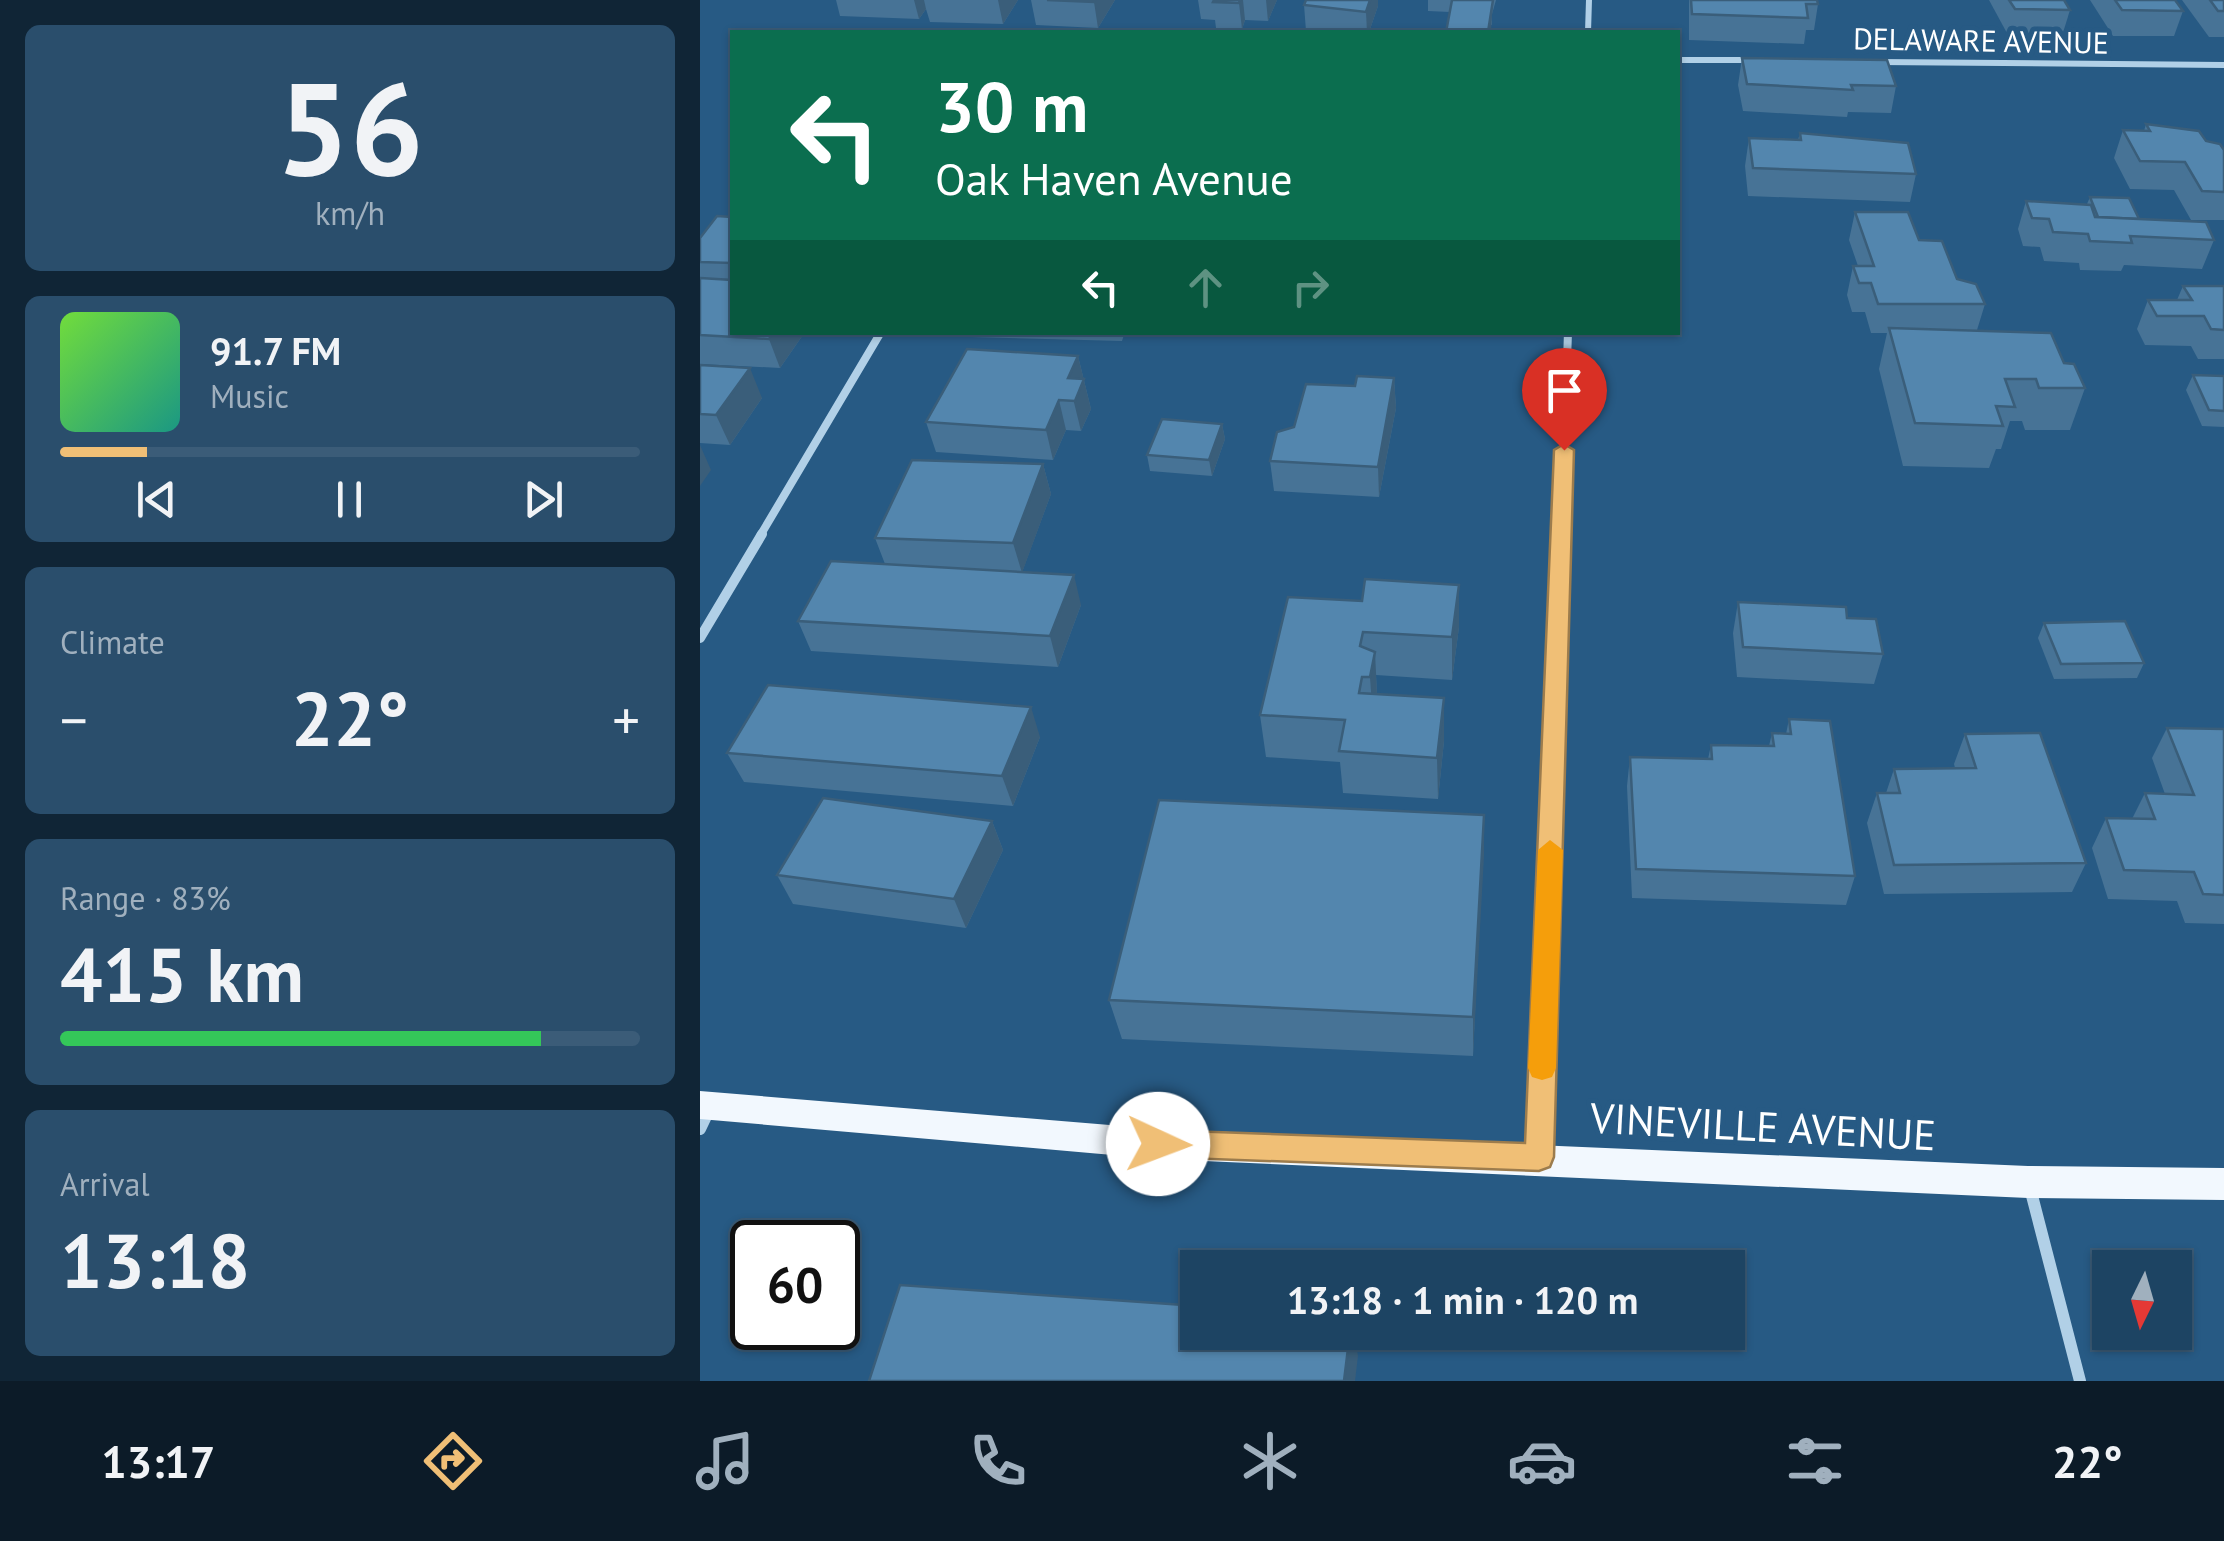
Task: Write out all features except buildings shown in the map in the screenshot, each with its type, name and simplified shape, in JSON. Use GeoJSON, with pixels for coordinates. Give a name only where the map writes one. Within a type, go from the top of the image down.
{"type":"FeatureCollection","features":[{"type":"Feature","properties":{"kind":"main road","name":"VINEVILLE AVENUE"},"geometry":{"type":"LineString","coordinates":[[704,1114],[1158,1144],[1539,1157],[2028,1182],[2224,1184]]}},
{"type":"Feature","properties":{"kind":"street"},"geometry":{"type":"LineString","coordinates":[[1588,30],[1589,0]]}},
{"type":"Feature","properties":{"kind":"street"},"geometry":{"type":"LineString","coordinates":[[1680,60],[1754,60]]}},
{"type":"Feature","properties":{"kind":"street","name":"DELAWARE AVENUE"},"geometry":{"type":"LineString","coordinates":[[1869,62],[2224,64]]}},
{"type":"Feature","properties":{"kind":"street"},"geometry":{"type":"LineString","coordinates":[[700,638],[879,335]]}},
{"type":"Feature","properties":{"kind":"street"},"geometry":{"type":"LineString","coordinates":[[1539,1157],[1568,335]]}},
{"type":"Feature","properties":{"kind":"street"},"geometry":{"type":"LineString","coordinates":[[2028,1182],[2080,1381]]}},
{"type":"Feature","properties":{"kind":"slow traffic"},"geometry":{"type":"LineString","coordinates":[[1542,1068],[1550,850]]}},
{"type":"Feature","properties":{"kind":"route"},"geometry":{"type":"LineString","coordinates":[[1158,1144],[1539,1157],[1564,450]]}}]}
